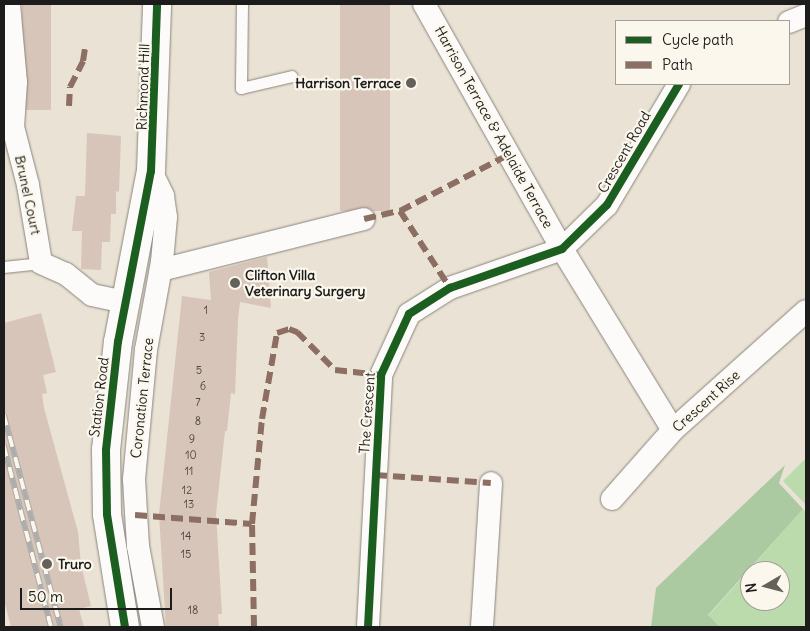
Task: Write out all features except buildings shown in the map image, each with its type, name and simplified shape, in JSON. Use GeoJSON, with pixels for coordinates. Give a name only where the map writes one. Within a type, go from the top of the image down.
{"type":"FeatureCollection","features":[{"type":"Feature","properties":{"kind":"street","name":"Brunel Court"},"geometry":{"type":"LineString","coordinates":[[9,4],[16,82],[8,119],[28,185],[41,262]]}},
{"type":"Feature","properties":{"kind":"street","name":"Richmond Hill"},"geometry":{"type":"LineString","coordinates":[[151,171],[158,4]]}},
{"type":"Feature","properties":{"kind":"street","name":"Harrison Terrace & Adelaide Terrace"},"geometry":{"type":"LineString","coordinates":[[424,4],[562,249],[673,430]]}},
{"type":"Feature","properties":{"kind":"street"},"geometry":{"type":"LineString","coordinates":[[790,22],[806,15]]}},
{"type":"Feature","properties":{"kind":"street","name":"Crescent Road"},"geometry":{"type":"LineString","coordinates":[[562,249],[607,205],[678,85]]}},
{"type":"Feature","properties":{"kind":"street","name":"Coronation Terrace"},"geometry":{"type":"LineString","coordinates":[[151,171],[165,203],[161,270],[146,350],[134,479],[138,546],[153,627]]}},
{"type":"Feature","properties":{"kind":"street","name":"Station Road"},"geometry":{"type":"LineString","coordinates":[[125,627],[107,514],[105,476],[108,418],[126,302],[151,171]]}},
{"type":"Feature","properties":{"kind":"street"},"geometry":{"type":"LineString","coordinates":[[161,270],[364,219]]}},
{"type":"Feature","properties":{"kind":"street","name":"The Crescent"},"geometry":{"type":"LineString","coordinates":[[368,627],[380,375],[409,314],[450,288],[562,249]]}},
{"type":"Feature","properties":{"kind":"street"},"geometry":{"type":"LineString","coordinates":[[41,262],[66,274],[92,295],[126,302]]}},
{"type":"Feature","properties":{"kind":"street","name":"Crescent Rise"},"geometry":{"type":"LineString","coordinates":[[612,499],[673,430],[806,311]]}},
{"type":"Feature","properties":{"kind":"street"},"geometry":{"type":"LineString","coordinates":[[482,627],[491,483]]}},
{"type":"Feature","properties":{"kind":"lane"},"geometry":{"type":"LineString","coordinates":[[242,4],[241,88],[292,76]]}},
{"type":"Feature","properties":{"kind":"lane"},"geometry":{"type":"LineString","coordinates":[[4,267],[41,262]]}},
{"type":"Feature","properties":{"kind":"green space"},"geometry":{"type":"Polygon","coordinates":[[[806,458],[806,505],[783,481],[806,458]]]}},
{"type":"Feature","properties":{"kind":"green space"},"geometry":{"type":"Polygon","coordinates":[[[785,465],[779,483],[803,509],[756,561],[740,561],[740,579],[708,615],[720,627],[651,627],[656,588],[785,465]]]}},
{"type":"Feature","properties":{"kind":"green space"},"geometry":{"type":"Polygon","coordinates":[[[803,509],[806,512],[806,627],[720,627],[708,616],[740,580],[740,611],[790,611],[790,561],[757,561],[803,509]]]}},
{"type":"Feature","properties":{"kind":"railway"},"geometry":{"type":"LineString","coordinates":[[4,415],[61,627]]}},
{"type":"Feature","properties":{"kind":"railway"},"geometry":{"type":"LineString","coordinates":[[4,446],[51,627]]}},
{"type":"Feature","properties":{"kind":"marked path"},"geometry":{"type":"LineString","coordinates":[[69,106],[70,87],[83,61],[85,49]]}},
{"type":"Feature","properties":{"kind":"marked path"},"geometry":{"type":"LineString","coordinates":[[400,211],[508,155]]}},
{"type":"Feature","properties":{"kind":"marked path"},"geometry":{"type":"LineString","coordinates":[[364,219],[400,211],[450,288]]}},
{"type":"Feature","properties":{"kind":"marked path"},"geometry":{"type":"LineString","coordinates":[[254,627],[252,524],[262,419],[277,333],[289,329],[297,332],[335,370],[381,375]]}},
{"type":"Feature","properties":{"kind":"marked path"},"geometry":{"type":"LineString","coordinates":[[375,475],[491,483]]}},
{"type":"Feature","properties":{"kind":"marked path"},"geometry":{"type":"LineString","coordinates":[[135,515],[252,524]]}},
{"type":"Feature","properties":{"kind":"cycle path"},"geometry":{"type":"LineString","coordinates":[[125,627],[107,514],[106,450],[118,342],[151,171],[157,4]]}},
{"type":"Feature","properties":{"kind":"cycle path"},"geometry":{"type":"LineString","coordinates":[[368,627],[381,375],[409,314],[450,288],[562,249],[607,205],[678,85]]}},
{"type":"Feature","properties":{"kind":"place","name":"Harrison Terrace"},"geometry":{"type":"Point","coordinates":[411,83]}},
{"type":"Feature","properties":{"kind":"place","name":"Clifton Villa Veterinary Surgery"},"geometry":{"type":"Point","coordinates":[235,283]}},
{"type":"Feature","properties":{"kind":"place","name":"Truro"},"geometry":{"type":"Point","coordinates":[47,564]}}]}
